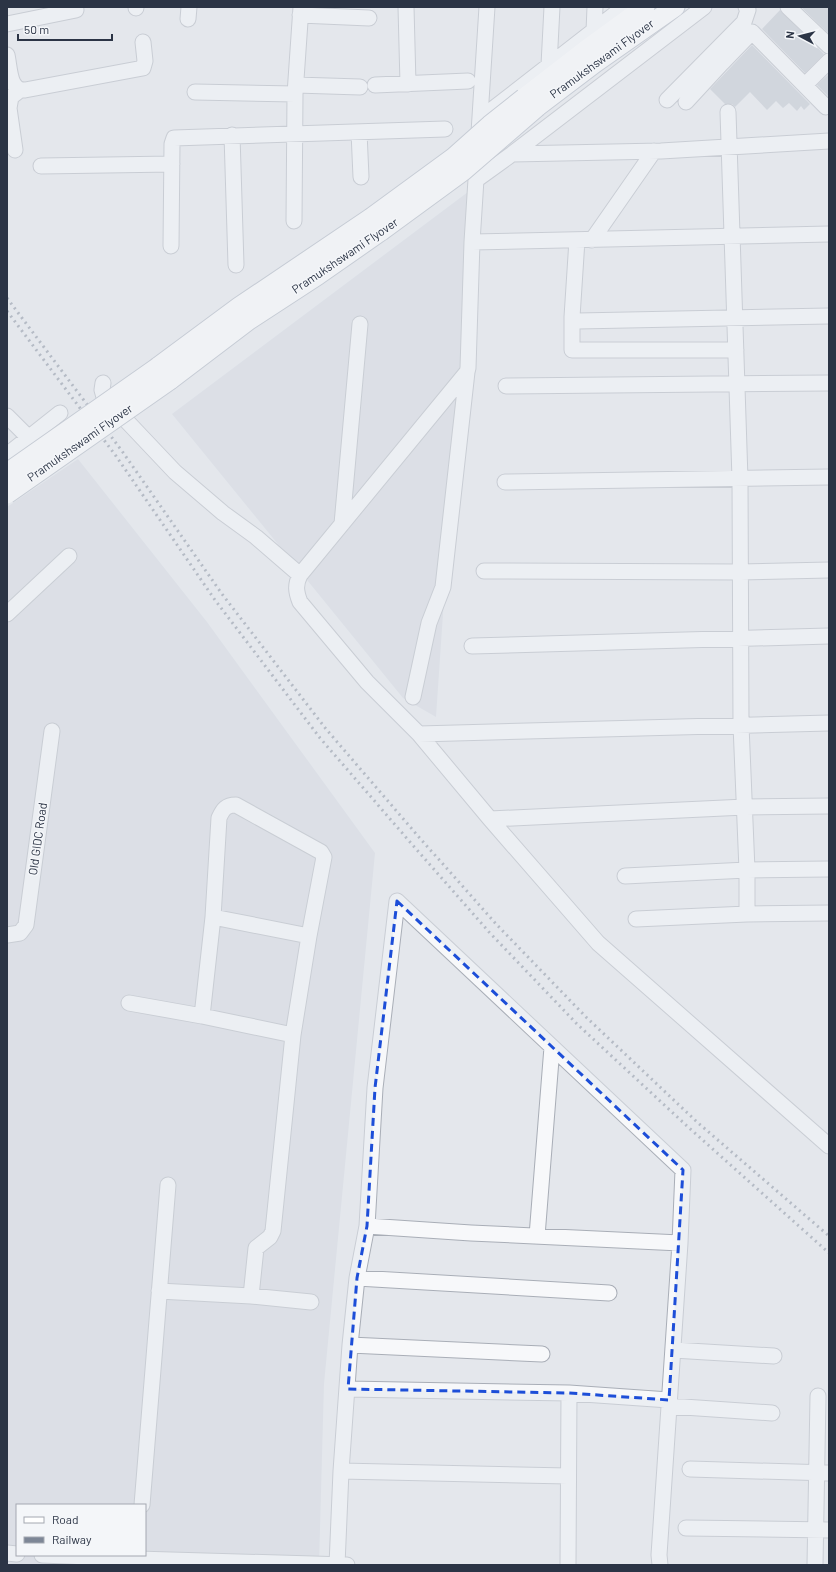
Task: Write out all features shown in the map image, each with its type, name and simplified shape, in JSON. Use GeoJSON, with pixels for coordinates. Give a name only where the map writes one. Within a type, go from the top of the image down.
{"type":"FeatureCollection","features":[{"type":"Feature","properties":{"kind":"main road","name":"Pramukshswami Flyover"},"geometry":{"type":"LineString","coordinates":[[7,473],[158,367],[239,307],[309,261],[393,202],[453,158],[490,125],[549,78],[645,7]]}},
{"type":"Feature","properties":{"kind":"main road","name":"Pramukshswami Flyover"},"geometry":{"type":"LineString","coordinates":[[7,494],[170,380],[248,320],[318,275],[403,216],[463,171],[542,103],[595,63],[675,7]]}},
{"type":"Feature","properties":{"kind":"street"},"geometry":{"type":"LineString","coordinates":[[406,7],[408,84]]}},
{"type":"Feature","properties":{"kind":"street"},"geometry":{"type":"LineString","coordinates":[[413,697],[429,623],[443,586],[469,364],[472,242],[487,7]]}},
{"type":"Feature","properties":{"kind":"street"},"geometry":{"type":"LineString","coordinates":[[549,65],[552,7]]}},
{"type":"Feature","properties":{"kind":"street"},"geometry":{"type":"LineString","coordinates":[[594,30],[595,7]]}},
{"type":"Feature","properties":{"kind":"street"},"geometry":{"type":"LineString","coordinates":[[480,119],[624,7]]}},
{"type":"Feature","properties":{"kind":"street"},"geometry":{"type":"LineString","coordinates":[[476,180],[704,7]]}},
{"type":"Feature","properties":{"kind":"street"},"geometry":{"type":"LineString","coordinates":[[667,100],[744,22],[748,10],[746,7]]}},
{"type":"Feature","properties":{"kind":"street"},"geometry":{"type":"LineString","coordinates":[[788,7],[829,46]]}},
{"type":"Feature","properties":{"kind":"street"},"geometry":{"type":"LineString","coordinates":[[7,24],[76,10]]}},
{"type":"Feature","properties":{"kind":"street"},"geometry":{"type":"LineString","coordinates":[[294,221],[296,90],[300,11],[369,18]]}},
{"type":"Feature","properties":{"kind":"street"},"geometry":{"type":"LineString","coordinates":[[686,102],[752,32],[826,107]]}},
{"type":"Feature","properties":{"kind":"street"},"geometry":{"type":"LineString","coordinates":[[15,150],[9,108],[11,97],[20,90],[143,68],[145,61],[143,42]]}},
{"type":"Feature","properties":{"kind":"street"},"geometry":{"type":"LineString","coordinates":[[7,56],[13,83],[16,88],[20,90]]}},
{"type":"Feature","properties":{"kind":"street"},"geometry":{"type":"LineString","coordinates":[[805,85],[829,61]]}},
{"type":"Feature","properties":{"kind":"street"},"geometry":{"type":"LineString","coordinates":[[375,85],[468,81]]}},
{"type":"Feature","properties":{"kind":"street"},"geometry":{"type":"LineString","coordinates":[[195,92],[360,87]]}},
{"type":"Feature","properties":{"kind":"street"},"geometry":{"type":"LineString","coordinates":[[728,112],[740,479],[741,725],[747,870],[747,914]]}},
{"type":"Feature","properties":{"kind":"street"},"geometry":{"type":"LineString","coordinates":[[171,246],[172,144],[174,138],[445,129]]}},
{"type":"Feature","properties":{"kind":"street"},"geometry":{"type":"LineString","coordinates":[[359,132],[361,177]]}},
{"type":"Feature","properties":{"kind":"street"},"geometry":{"type":"LineString","coordinates":[[232,136],[236,265]]}},
{"type":"Feature","properties":{"kind":"street"},"geometry":{"type":"LineString","coordinates":[[512,154],[654,151],[829,141]]}},
{"type":"Feature","properties":{"kind":"street"},"geometry":{"type":"LineString","coordinates":[[592,240],[654,151]]}},
{"type":"Feature","properties":{"kind":"street"},"geometry":{"type":"LineString","coordinates":[[41,166],[172,164]]}},
{"type":"Feature","properties":{"kind":"street"},"geometry":{"type":"LineString","coordinates":[[472,242],[829,234]]}},
{"type":"Feature","properties":{"kind":"street"},"geometry":{"type":"LineString","coordinates":[[577,240],[572,317],[572,350],[736,350]]}},
{"type":"Feature","properties":{"kind":"street"},"geometry":{"type":"LineString","coordinates":[[572,317],[578,321],[584,322],[829,316]]}},
{"type":"Feature","properties":{"kind":"street"},"geometry":{"type":"LineString","coordinates":[[342,524],[360,324]]}},
{"type":"Feature","properties":{"kind":"street"},"geometry":{"type":"LineString","coordinates":[[467,372],[300,575],[296,588],[300,602],[367,682],[419,734],[440,761],[598,943],[829,1146]]}},
{"type":"Feature","properties":{"kind":"street"},"geometry":{"type":"LineString","coordinates":[[506,386],[829,382]]}},
{"type":"Feature","properties":{"kind":"street"},"geometry":{"type":"LineString","coordinates":[[103,383],[102,390],[104,397],[175,472],[223,513],[256,537],[300,575]]}},
{"type":"Feature","properties":{"kind":"street"},"geometry":{"type":"LineString","coordinates":[[7,455],[60,413]]}},
{"type":"Feature","properties":{"kind":"street"},"geometry":{"type":"LineString","coordinates":[[7,416],[29,438]]}},
{"type":"Feature","properties":{"kind":"street"},"geometry":{"type":"LineString","coordinates":[[505,482],[829,477]]}},
{"type":"Feature","properties":{"kind":"street"},"geometry":{"type":"LineString","coordinates":[[7,614],[69,556]]}},
{"type":"Feature","properties":{"kind":"street"},"geometry":{"type":"LineString","coordinates":[[484,571],[740,572],[829,570]]}},
{"type":"Feature","properties":{"kind":"street"},"geometry":{"type":"LineString","coordinates":[[472,646],[829,636]]}},
{"type":"Feature","properties":{"kind":"street"},"geometry":{"type":"LineString","coordinates":[[419,734],[829,723]]}},
{"type":"Feature","properties":{"kind":"street","name":"Old GIDC Road"},"geometry":{"type":"LineString","coordinates":[[7,935],[20,933],[26,925],[52,731]]}},
{"type":"Feature","properties":{"kind":"street"},"geometry":{"type":"LineString","coordinates":[[202,1016],[213,917],[219,818],[225,807],[236,805],[323,854],[324,862],[309,936],[293,1035],[273,1230],[270,1237],[256,1248],[251,1296]]}},
{"type":"Feature","properties":{"kind":"street"},"geometry":{"type":"LineString","coordinates":[[490,819],[744,807],[829,806]]}},
{"type":"Feature","properties":{"kind":"street"},"geometry":{"type":"LineString","coordinates":[[625,876],[747,870],[829,869]]}},
{"type":"Feature","properties":{"kind":"street"},"geometry":{"type":"LineString","coordinates":[[337,1565],[341,1471],[350,1345],[357,1278],[367,1226],[375,1088],[397,901],[683,1170],[680,1243],[659,1555],[660,1565]]}},
{"type":"Feature","properties":{"kind":"street"},"geometry":{"type":"LineString","coordinates":[[636,919],[747,914],[829,913]]}},
{"type":"Feature","properties":{"kind":"street"},"geometry":{"type":"LineString","coordinates":[[213,917],[309,936]]}},
{"type":"Feature","properties":{"kind":"street"},"geometry":{"type":"LineString","coordinates":[[129,1003],[202,1016],[293,1035]]}},
{"type":"Feature","properties":{"kind":"street"},"geometry":{"type":"LineString","coordinates":[[537,1236],[552,1047]]}},
{"type":"Feature","properties":{"kind":"street"},"geometry":{"type":"LineString","coordinates":[[142,1504],[168,1185]]}},
{"type":"Feature","properties":{"kind":"street"},"geometry":{"type":"LineString","coordinates":[[367,1226],[680,1243]]}},
{"type":"Feature","properties":{"kind":"street"},"geometry":{"type":"LineString","coordinates":[[357,1278],[609,1293]]}},
{"type":"Feature","properties":{"kind":"street"},"geometry":{"type":"LineString","coordinates":[[160,1291],[251,1296],[311,1302]]}},
{"type":"Feature","properties":{"kind":"street"},"geometry":{"type":"LineString","coordinates":[[350,1345],[542,1354]]}},
{"type":"Feature","properties":{"kind":"street"},"geometry":{"type":"LineString","coordinates":[[673,1350],[774,1356]]}},
{"type":"Feature","properties":{"kind":"street"},"geometry":{"type":"LineString","coordinates":[[348,1389],[568,1393],[772,1412]]}},
{"type":"Feature","properties":{"kind":"street"},"geometry":{"type":"LineString","coordinates":[[568,1393],[568,1565]]}},
{"type":"Feature","properties":{"kind":"street"},"geometry":{"type":"LineString","coordinates":[[815,1565],[822,1530],[823,1473],[818,1396]]}},
{"type":"Feature","properties":{"kind":"street"},"geometry":{"type":"LineString","coordinates":[[690,1469],[823,1473]]}},
{"type":"Feature","properties":{"kind":"street"},"geometry":{"type":"LineString","coordinates":[[341,1471],[568,1476]]}},
{"type":"Feature","properties":{"kind":"street"},"geometry":{"type":"LineString","coordinates":[[686,1528],[822,1530]]}},
{"type":"Feature","properties":{"kind":"street"},"geometry":{"type":"LineString","coordinates":[[90,1556],[348,1565]]}},
{"type":"Feature","properties":{"kind":"highlighted area"},"geometry":{"type":"Polygon","coordinates":[[[397,901],[683,1170],[669,1400],[569,1393],[348,1389],[357,1278],[367,1226],[375,1088],[397,901]]]}},
{"type":"Feature","properties":{"kind":"shaded area"},"geometry":{"type":"Polygon","coordinates":[[[476,186],[468,245],[436,717],[403,698],[172,414],[476,186]]]}},
{"type":"Feature","properties":{"kind":"shaded area"},"geometry":{"type":"Polygon","coordinates":[[[78,459],[207,622],[375,853],[324,1384],[319,1565],[7,1565],[7,507],[78,459]]]}},
{"type":"Feature","properties":{"kind":"building"},"geometry":{"type":"Polygon","coordinates":[[[801,7],[829,7],[829,34],[801,7]]]}},
{"type":"Feature","properties":{"kind":"building"},"geometry":{"type":"Polygon","coordinates":[[[780,10],[824,54],[805,73],[762,29],[780,10]]]}},
{"type":"Feature","properties":{"kind":"building"},"geometry":{"type":"Polygon","coordinates":[[[752,45],[810,104],[804,110],[801,106],[797,111],[789,103],[783,108],[776,101],[767,110],[750,92],[735,107],[732,104],[725,104],[710,89],[752,45]]]}},
{"type":"Feature","properties":{"kind":"building"},"geometry":{"type":"Polygon","coordinates":[[[829,74],[829,97],[817,85],[829,74]]]}},
{"type":"Feature","properties":{"kind":"railway"},"geometry":{"type":"LineString","coordinates":[[7,298],[122,451],[222,594],[326,729],[418,836],[497,925],[586,1017],[697,1122],[829,1236]]}},
{"type":"Feature","properties":{"kind":"railway"},"geometry":{"type":"LineString","coordinates":[[7,311],[116,456],[215,600],[320,738],[410,842],[489,932],[577,1024],[687,1126],[829,1253]]}}]}
